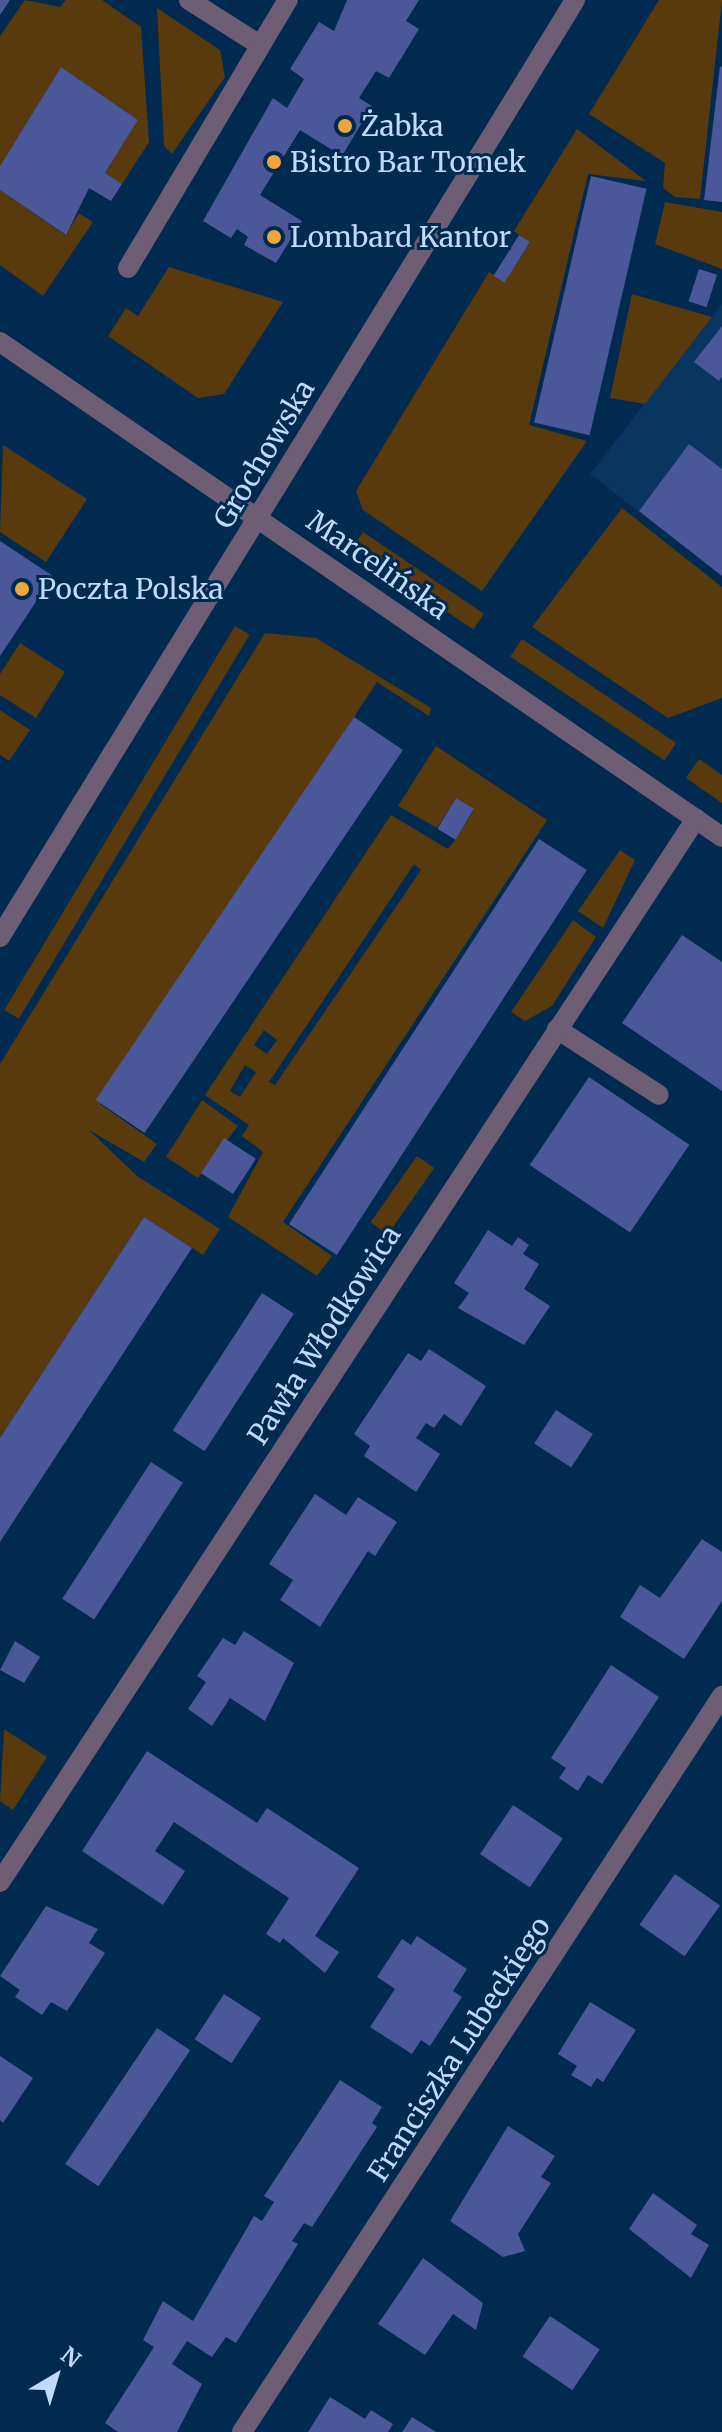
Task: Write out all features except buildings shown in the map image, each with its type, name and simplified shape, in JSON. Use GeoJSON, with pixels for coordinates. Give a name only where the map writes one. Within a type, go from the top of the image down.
{"type":"FeatureCollection","features":[{"type":"Feature","properties":{"kind":"street"},"geometry":{"type":"LineString","coordinates":[[189,0],[260,45]]}},
{"type":"Feature","properties":{"kind":"street"},"geometry":{"type":"LineString","coordinates":[[128,268],[288,0]]}},
{"type":"Feature","properties":{"kind":"street","name":"Grochowska"},"geometry":{"type":"LineString","coordinates":[[0,937],[575,0]]}},
{"type":"Feature","properties":{"kind":"street","name":"Marcelińska"},"geometry":{"type":"LineString","coordinates":[[0,342],[722,837]]}},
{"type":"Feature","properties":{"kind":"street","name":"Pawła Włodkowica"},"geometry":{"type":"LineString","coordinates":[[0,1882],[696,819]]}},
{"type":"Feature","properties":{"kind":"street"},"geometry":{"type":"LineString","coordinates":[[557,1029],[659,1095]]}},
{"type":"Feature","properties":{"kind":"street","name":"Franciszka Lubeckiego"},"geometry":{"type":"LineString","coordinates":[[242,2432],[722,1696]]}},
{"type":"Feature","properties":{"kind":"shaded area"},"geometry":{"type":"Polygon","coordinates":[[[25,0],[60,7],[66,0],[102,0],[141,27],[149,142],[122,184],[105,173],[138,120],[61,67],[0,166],[0,36],[25,0]]]}},
{"type":"Feature","properties":{"kind":"shaded area"},"geometry":{"type":"Polygon","coordinates":[[[659,0],[722,0],[700,199],[675,197],[663,188],[665,163],[589,114],[659,0]]]}},
{"type":"Feature","properties":{"kind":"shaded area"},"geometry":{"type":"Polygon","coordinates":[[[157,8],[220,50],[225,77],[172,154],[164,146],[157,8]]]}},
{"type":"Feature","properties":{"kind":"shaded area"},"geometry":{"type":"Polygon","coordinates":[[[577,129],[646,181],[588,174],[529,425],[587,441],[482,591],[363,510],[356,491],[489,272],[505,281],[530,243],[514,231],[577,129]]]}},
{"type":"Feature","properties":{"kind":"shaded area"},"geometry":{"type":"Polygon","coordinates":[[[0,190],[65,235],[79,213],[93,222],[43,296],[0,265],[0,190]]]}},
{"type":"Feature","properties":{"kind":"shaded area"},"geometry":{"type":"Polygon","coordinates":[[[665,202],[722,212],[722,269],[655,244],[665,202]]]}},
{"type":"Feature","properties":{"kind":"shaded area"},"geometry":{"type":"Polygon","coordinates":[[[169,267],[283,302],[224,394],[198,398],[108,336],[126,308],[138,316],[169,267]]]}},
{"type":"Feature","properties":{"kind":"shaded area"},"geometry":{"type":"Polygon","coordinates":[[[632,294],[712,317],[645,404],[610,398],[632,294]]]}},
{"type":"Feature","properties":{"kind":"shaded area"},"geometry":{"type":"Polygon","coordinates":[[[722,304],[722,576],[590,474],[722,304]]]}},
{"type":"Feature","properties":{"kind":"shaded area"},"geometry":{"type":"Polygon","coordinates":[[[3,445],[87,499],[46,562],[0,532],[3,445]]]}},
{"type":"Feature","properties":{"kind":"shaded area"},"geometry":{"type":"Polygon","coordinates":[[[622,508],[722,587],[722,698],[668,718],[532,627],[622,508]]]}},
{"type":"Feature","properties":{"kind":"shaded area"},"geometry":{"type":"Polygon","coordinates":[[[363,532],[484,614],[473,629],[352,548],[363,532]]]}},
{"type":"Feature","properties":{"kind":"shaded area"},"geometry":{"type":"Polygon","coordinates":[[[235,626],[250,635],[19,1019],[4,1010],[235,626]]]}},
{"type":"Feature","properties":{"kind":"shaded area"},"geometry":{"type":"Polygon","coordinates":[[[265,633],[316,638],[431,708],[429,716],[377,682],[100,1104],[157,1144],[144,1162],[89,1130],[137,1176],[220,1229],[203,1255],[144,1217],[0,1438],[0,1064],[265,633]]]}},
{"type":"Feature","properties":{"kind":"shaded area"},"geometry":{"type":"Polygon","coordinates":[[[522,639],[676,743],[664,760],[510,656],[522,639]]]}},
{"type":"Feature","properties":{"kind":"shaded area"},"geometry":{"type":"Polygon","coordinates":[[[20,643],[65,672],[36,718],[0,695],[0,674],[20,643]]]}},
{"type":"Feature","properties":{"kind":"shaded area"},"geometry":{"type":"Polygon","coordinates":[[[0,710],[30,730],[9,761],[0,755],[0,710]]]}},
{"type":"Feature","properties":{"kind":"shaded area"},"geometry":{"type":"Polygon","coordinates":[[[436,746],[547,820],[283,1222],[332,1256],[317,1276],[228,1217],[263,1152],[242,1136],[249,1125],[205,1095],[391,815],[448,849],[474,810],[456,798],[437,828],[398,806],[436,746]],[[414,864],[269,1082],[275,1085],[421,870],[414,864]],[[264,1030],[254,1045],[267,1054],[277,1040],[264,1030]],[[245,1065],[230,1091],[240,1097],[256,1072],[245,1065]]]}},
{"type":"Feature","properties":{"kind":"shaded area"},"geometry":{"type":"Polygon","coordinates":[[[699,759],[722,775],[722,803],[686,778],[699,759]]]}},
{"type":"Feature","properties":{"kind":"shaded area"},"geometry":{"type":"Polygon","coordinates":[[[620,850],[635,860],[603,928],[578,911],[620,850]]]}},
{"type":"Feature","properties":{"kind":"shaded area"},"geometry":{"type":"Polygon","coordinates":[[[573,920],[596,937],[552,1006],[525,1021],[511,1012],[573,920]]]}},
{"type":"Feature","properties":{"kind":"shaded area"},"geometry":{"type":"Polygon","coordinates":[[[202,1100],[238,1126],[198,1178],[166,1157],[202,1100]]]}},
{"type":"Feature","properties":{"kind":"shaded area"},"geometry":{"type":"Polygon","coordinates":[[[417,1156],[434,1168],[388,1234],[371,1222],[417,1156]]]}},
{"type":"Feature","properties":{"kind":"shaded area"},"geometry":{"type":"Polygon","coordinates":[[[4,1729],[47,1757],[13,1810],[0,1801],[4,1729]]]}},
{"type":"Feature","properties":{"kind":"place","name":"Żabka"},"geometry":{"type":"Point","coordinates":[345,126]}},
{"type":"Feature","properties":{"kind":"place","name":"Bistro Bar Tomek"},"geometry":{"type":"Point","coordinates":[274,162]}},
{"type":"Feature","properties":{"kind":"place","name":"Lombard Kantor"},"geometry":{"type":"Point","coordinates":[274,237]}},
{"type":"Feature","properties":{"kind":"place","name":"Poczta Polska"},"geometry":{"type":"Point","coordinates":[22,589]}}]}
